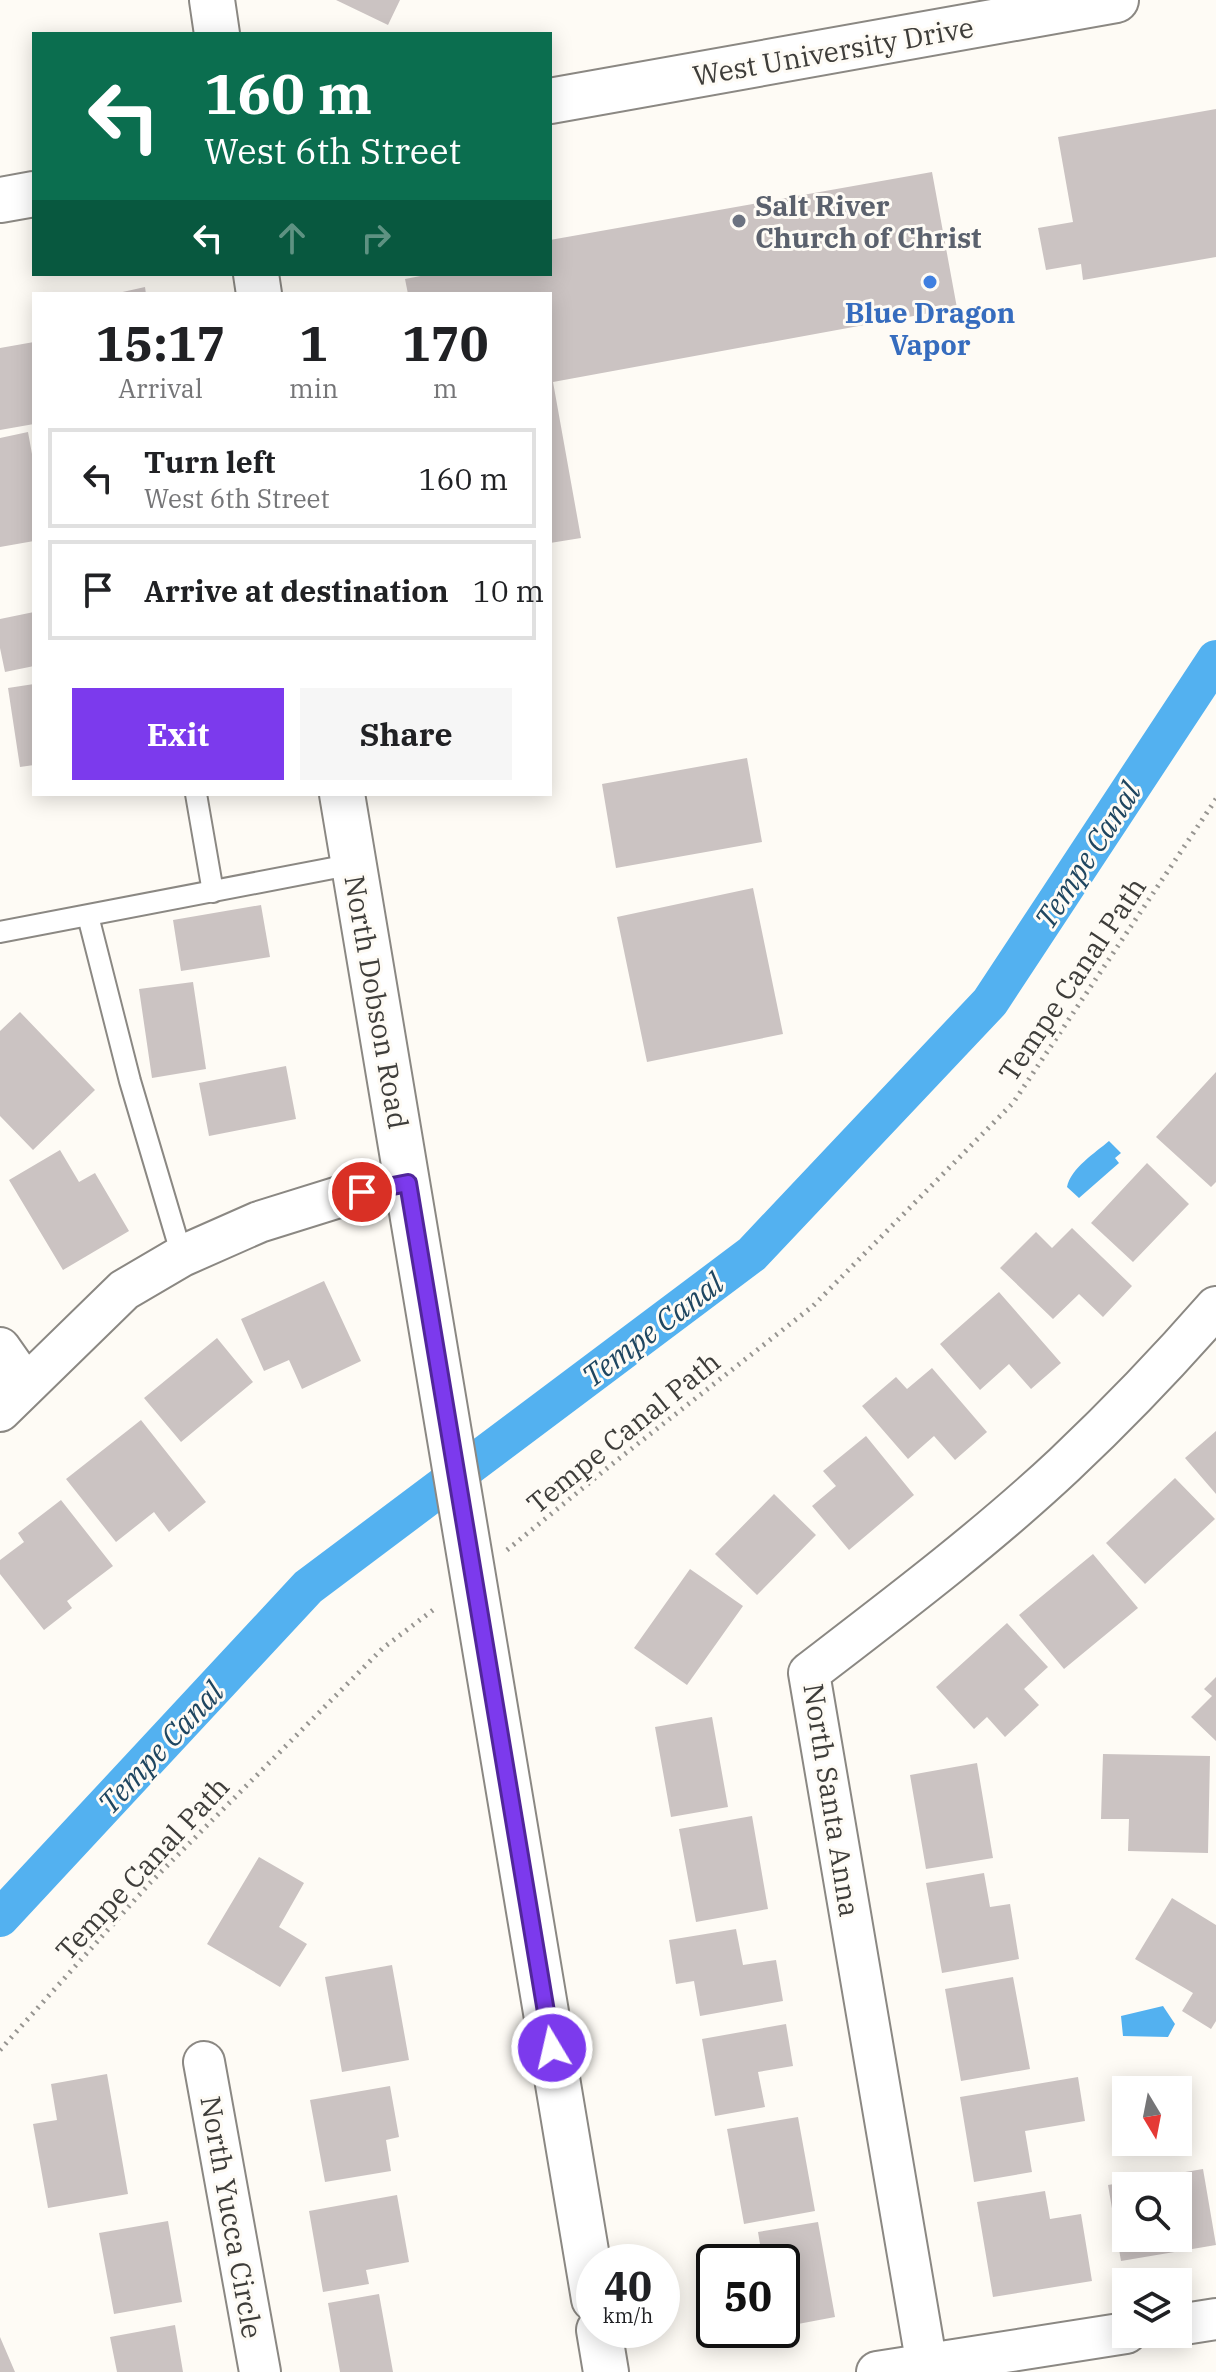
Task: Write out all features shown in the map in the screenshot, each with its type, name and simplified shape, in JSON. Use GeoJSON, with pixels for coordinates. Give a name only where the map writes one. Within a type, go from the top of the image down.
{"type":"FeatureCollection","features":[{"type":"Feature","properties":{"kind":"main road"},"geometry":{"type":"LineString","coordinates":[[212,0],[217,32]]}},
{"type":"Feature","properties":{"kind":"main road","name":"West University Drive"},"geometry":{"type":"LineString","coordinates":[[552,101],[1116,0]]}},
{"type":"Feature","properties":{"kind":"main road"},"geometry":{"type":"LineString","coordinates":[[0,200],[32,194]]}},
{"type":"Feature","properties":{"kind":"main road","name":"North Dobson Road"},"geometry":{"type":"LineString","coordinates":[[342,796],[585,2244]]}},
{"type":"Feature","properties":{"kind":"main road"},"geometry":{"type":"LineString","coordinates":[[602,2348],[606,2372]]}},
{"type":"Feature","properties":{"kind":"street"},"geometry":{"type":"LineString","coordinates":[[0,1348],[13,1398],[124,1290],[182,1256],[259,1222],[339,1197],[408,1183]]}},
{"type":"Feature","properties":{"kind":"street","name":"North Santa Anna"},"geometry":{"type":"LineString","coordinates":[[927,2369],[809,1673],[906,1598],[1063,1465],[1179,1349],[1216,1307]]}},
{"type":"Feature","properties":{"kind":"street","name":"North Yucca Circle"},"geometry":{"type":"LineString","coordinates":[[204,2062],[260,2372]]}},
{"type":"Feature","properties":{"kind":"street"},"geometry":{"type":"LineString","coordinates":[[1192,2323],[1216,2319]]}},
{"type":"Feature","properties":{"kind":"street"},"geometry":{"type":"LineString","coordinates":[[877,2372],[927,2369],[1112,2336]]}},
{"type":"Feature","properties":{"kind":"lane"},"geometry":{"type":"LineString","coordinates":[[196,796],[213,892]]}},
{"type":"Feature","properties":{"kind":"lane"},"geometry":{"type":"LineString","coordinates":[[0,932],[354,864]]}},
{"type":"Feature","properties":{"kind":"lane"},"geometry":{"type":"LineString","coordinates":[[88,916],[130,1081],[182,1256]]}},
{"type":"Feature","properties":{"kind":"path","name":"Tempe Canal Path"},"geometry":{"type":"LineString","coordinates":[[0,2050],[149,1884],[383,1648],[472,1564],[616,1461],[813,1306],[1013,1103],[1216,799]]}},
{"type":"Feature","properties":{"kind":"water"},"geometry":{"type":"Polygon","coordinates":[[[1109,1141],[1121,1153],[1115,1158],[1119,1163],[1079,1198],[1067,1187],[1069,1180],[1084,1161],[1109,1141]]]}},
{"type":"Feature","properties":{"kind":"water"},"geometry":{"type":"Polygon","coordinates":[[[1163,2006],[1175,2024],[1168,2037],[1123,2036],[1121,2016],[1163,2006]]]}},
{"type":"Feature","properties":{"kind":"building"},"geometry":{"type":"Polygon","coordinates":[[[336,0],[400,0],[388,25],[336,0]]]}},
{"type":"Feature","properties":{"kind":"building"},"geometry":{"type":"Polygon","coordinates":[[[1216,109],[1216,257],[1083,280],[1081,264],[1046,270],[1038,228],[1073,222],[1058,137],[1216,109]]]}},
{"type":"Feature","properties":{"kind":"building"},"geometry":{"type":"Polygon","coordinates":[[[932,172],[957,308],[553,382],[581,538],[552,543],[552,292],[408,292],[405,279],[421,276],[552,276],[552,240],[932,172]]]}},
{"type":"Feature","properties":{"kind":"building"},"geometry":{"type":"Polygon","coordinates":[[[145,287],[146,292],[122,292],[145,287]]]}},
{"type":"Feature","properties":{"kind":"building"},"geometry":{"type":"Polygon","coordinates":[[[32,342],[32,424],[0,430],[0,348],[32,342]]]}},
{"type":"Feature","properties":{"kind":"building"},"geometry":{"type":"Polygon","coordinates":[[[28,432],[32,454],[32,541],[0,547],[0,438],[28,432]]]}},
{"type":"Feature","properties":{"kind":"building"},"geometry":{"type":"Polygon","coordinates":[[[32,612],[32,666],[5,672],[0,648],[0,619],[32,612]]]}},
{"type":"Feature","properties":{"kind":"building"},"geometry":{"type":"Polygon","coordinates":[[[32,684],[32,765],[20,767],[8,688],[32,684]]]}},
{"type":"Feature","properties":{"kind":"building"},"geometry":{"type":"Polygon","coordinates":[[[747,758],[762,842],[616,868],[602,784],[747,758]]]}},
{"type":"Feature","properties":{"kind":"building"},"geometry":{"type":"Polygon","coordinates":[[[753,888],[783,1034],[647,1062],[617,917],[753,888]]]}},
{"type":"Feature","properties":{"kind":"building"},"geometry":{"type":"Polygon","coordinates":[[[261,905],[270,957],[181,971],[173,920],[261,905]]]}},
{"type":"Feature","properties":{"kind":"building"},"geometry":{"type":"Polygon","coordinates":[[[193,982],[206,1069],[152,1078],[139,989],[193,982]]]}},
{"type":"Feature","properties":{"kind":"building"},"geometry":{"type":"Polygon","coordinates":[[[20,1012],[95,1090],[33,1150],[0,1116],[0,1031],[20,1012]]]}},
{"type":"Feature","properties":{"kind":"building"},"geometry":{"type":"Polygon","coordinates":[[[286,1066],[296,1119],[209,1136],[199,1083],[286,1066]]]}},
{"type":"Feature","properties":{"kind":"building"},"geometry":{"type":"Polygon","coordinates":[[[1216,1072],[1216,1182],[1211,1187],[1156,1137],[1216,1072]]]}},
{"type":"Feature","properties":{"kind":"building"},"geometry":{"type":"Polygon","coordinates":[[[60,1150],[79,1182],[95,1173],[129,1231],[63,1270],[9,1180],[60,1150]]]}},
{"type":"Feature","properties":{"kind":"building"},"geometry":{"type":"Polygon","coordinates":[[[1147,1163],[1189,1204],[1133,1262],[1091,1223],[1147,1163]]]}},
{"type":"Feature","properties":{"kind":"building"},"geometry":{"type":"Polygon","coordinates":[[[1072,1228],[1132,1286],[1103,1317],[1079,1294],[1053,1319],[1000,1268],[1036,1232],[1052,1248],[1072,1228]]]}},
{"type":"Feature","properties":{"kind":"building"},"geometry":{"type":"Polygon","coordinates":[[[324,1281],[361,1361],[302,1389],[289,1360],[264,1371],[241,1319],[324,1281]]]}},
{"type":"Feature","properties":{"kind":"building"},"geometry":{"type":"Polygon","coordinates":[[[999,1292],[1061,1363],[1031,1389],[1009,1364],[980,1390],[940,1344],[999,1292]]]}},
{"type":"Feature","properties":{"kind":"building"},"geometry":{"type":"Polygon","coordinates":[[[217,1338],[253,1382],[181,1442],[144,1398],[217,1338]]]}},
{"type":"Feature","properties":{"kind":"building"},"geometry":{"type":"Polygon","coordinates":[[[932,1368],[987,1432],[955,1460],[934,1436],[908,1459],[862,1406],[896,1377],[907,1389],[932,1368]]]}},
{"type":"Feature","properties":{"kind":"building"},"geometry":{"type":"Polygon","coordinates":[[[141,1420],[206,1502],[169,1532],[154,1512],[116,1542],[66,1479],[141,1420]]]}},
{"type":"Feature","properties":{"kind":"building"},"geometry":{"type":"Polygon","coordinates":[[[1216,1431],[1216,1494],[1185,1458],[1216,1431]]]}},
{"type":"Feature","properties":{"kind":"building"},"geometry":{"type":"Polygon","coordinates":[[[866,1436],[914,1495],[849,1550],[812,1506],[836,1486],[823,1471],[866,1436]]]}},
{"type":"Feature","properties":{"kind":"building"},"geometry":{"type":"Polygon","coordinates":[[[1175,1478],[1215,1519],[1145,1584],[1106,1543],[1175,1478]]]}},
{"type":"Feature","properties":{"kind":"building"},"geometry":{"type":"Polygon","coordinates":[[[774,1494],[816,1535],[757,1595],[715,1554],[774,1494]]]}},
{"type":"Feature","properties":{"kind":"building"},"geometry":{"type":"Polygon","coordinates":[[[61,1500],[113,1566],[67,1601],[72,1608],[44,1630],[0,1574],[0,1560],[24,1542],[18,1533],[61,1500]]]}},
{"type":"Feature","properties":{"kind":"building"},"geometry":{"type":"Polygon","coordinates":[[[1093,1554],[1138,1608],[1064,1669],[1019,1615],[1093,1554]]]}},
{"type":"Feature","properties":{"kind":"building"},"geometry":{"type":"Polygon","coordinates":[[[690,1569],[743,1606],[687,1685],[634,1648],[690,1569]]]}},
{"type":"Feature","properties":{"kind":"building"},"geometry":{"type":"Polygon","coordinates":[[[1007,1623],[1048,1667],[1024,1689],[1039,1705],[1005,1737],[987,1717],[974,1729],[936,1687],[1007,1623]]]}},
{"type":"Feature","properties":{"kind":"building"},"geometry":{"type":"Polygon","coordinates":[[[1216,1677],[1216,1741],[1191,1717],[1212,1696],[1204,1689],[1216,1677]]]}},
{"type":"Feature","properties":{"kind":"building"},"geometry":{"type":"Polygon","coordinates":[[[712,1717],[728,1807],[671,1817],[655,1727],[712,1717]]]}},
{"type":"Feature","properties":{"kind":"building"},"geometry":{"type":"Polygon","coordinates":[[[1103,1754],[1210,1756],[1208,1853],[1128,1851],[1129,1819],[1101,1819],[1103,1754]]]}},
{"type":"Feature","properties":{"kind":"building"},"geometry":{"type":"Polygon","coordinates":[[[977,1763],[993,1858],[926,1869],[910,1775],[977,1763]]]}},
{"type":"Feature","properties":{"kind":"building"},"geometry":{"type":"Polygon","coordinates":[[[752,1816],[768,1909],[696,1922],[679,1829],[752,1816]]]}},
{"type":"Feature","properties":{"kind":"building"},"geometry":{"type":"Polygon","coordinates":[[[259,1857],[304,1883],[279,1927],[307,1944],[280,1987],[207,1944],[259,1857]]]}},
{"type":"Feature","properties":{"kind":"building"},"geometry":{"type":"Polygon","coordinates":[[[984,1873],[990,1907],[1010,1904],[1019,1959],[942,1973],[926,1883],[984,1873]]]}},
{"type":"Feature","properties":{"kind":"building"},"geometry":{"type":"Polygon","coordinates":[[[1172,1898],[1216,1925],[1216,2021],[1211,2029],[1182,2011],[1193,1993],[1135,1959],[1172,1898]]]}},
{"type":"Feature","properties":{"kind":"building"},"geometry":{"type":"Polygon","coordinates":[[[736,1929],[743,1965],[776,1960],[783,2001],[700,2016],[694,1981],[676,1984],[669,1940],[736,1929]]]}},
{"type":"Feature","properties":{"kind":"building"},"geometry":{"type":"Polygon","coordinates":[[[392,1965],[409,2060],[342,2072],[325,1977],[392,1965]]]}},
{"type":"Feature","properties":{"kind":"building"},"geometry":{"type":"Polygon","coordinates":[[[1013,1977],[1030,2069],[961,2081],[945,1989],[1013,1977]]]}},
{"type":"Feature","properties":{"kind":"building"},"geometry":{"type":"Polygon","coordinates":[[[786,2024],[793,2066],[758,2072],[765,2107],[715,2116],[702,2039],[786,2024]]]}},
{"type":"Feature","properties":{"kind":"building"},"geometry":{"type":"Polygon","coordinates":[[[107,2074],[128,2194],[48,2208],[33,2124],[57,2120],[51,2084],[107,2074]]]}},
{"type":"Feature","properties":{"kind":"building"},"geometry":{"type":"Polygon","coordinates":[[[1078,2077],[1085,2121],[1025,2131],[1032,2172],[974,2182],[960,2097],[1078,2077]]]}},
{"type":"Feature","properties":{"kind":"building"},"geometry":{"type":"Polygon","coordinates":[[[390,2086],[399,2137],[386,2140],[391,2171],[325,2182],[310,2100],[390,2086]]]}},
{"type":"Feature","properties":{"kind":"building"},"geometry":{"type":"Polygon","coordinates":[[[798,2117],[815,2211],[744,2224],[727,2129],[798,2117]]]}},
{"type":"Feature","properties":{"kind":"building"},"geometry":{"type":"Polygon","coordinates":[[[1203,2169],[1216,2245],[1192,2249],[1192,2172],[1185,2172],[1203,2169]]]}},
{"type":"Feature","properties":{"kind":"building"},"geometry":{"type":"Polygon","coordinates":[[[1112,2184],[1112,2208],[1108,2185],[1112,2184]]]}},
{"type":"Feature","properties":{"kind":"building"},"geometry":{"type":"Polygon","coordinates":[[[1045,2191],[1050,2219],[1081,2214],[1092,2281],[993,2297],[977,2202],[1045,2191]]]}},
{"type":"Feature","properties":{"kind":"building"},"geometry":{"type":"Polygon","coordinates":[[[397,2195],[409,2262],[366,2270],[369,2284],[323,2292],[309,2211],[397,2195]]]}},
{"type":"Feature","properties":{"kind":"building"},"geometry":{"type":"Polygon","coordinates":[[[168,2221],[182,2302],[114,2314],[99,2233],[168,2221]]]}},
{"type":"Feature","properties":{"kind":"building"},"geometry":{"type":"Polygon","coordinates":[[[818,2222],[835,2317],[800,2324],[800,2244],[760,2244],[758,2232],[818,2222]]]}},
{"type":"Feature","properties":{"kind":"building"},"geometry":{"type":"Polygon","coordinates":[[[1119,2252],[1174,2252],[1121,2261],[1119,2252]]]}},
{"type":"Feature","properties":{"kind":"building"},"geometry":{"type":"Polygon","coordinates":[[[379,2294],[393,2372],[340,2372],[328,2303],[379,2294]]]}},
{"type":"Feature","properties":{"kind":"building"},"geometry":{"type":"Polygon","coordinates":[[[175,2325],[183,2372],[117,2372],[110,2337],[175,2325]]]}},
{"type":"Feature","properties":{"kind":"building"},"geometry":{"type":"Polygon","coordinates":[[[0,2337],[15,2372],[0,2372],[0,2337]]]}},
{"type":"Feature","properties":{"kind":"waterway","name":"Tempe Canal"},"geometry":{"type":"LineString","coordinates":[[0,1918],[308,1587],[752,1254],[990,1002],[1216,659]]}},
{"type":"Feature","properties":{"kind":"place","name":"Salt River Church of Christ"},"geometry":{"type":"Point","coordinates":[739,221]}},
{"type":"Feature","properties":{"kind":"place","name":"Blue Dragon Vapor"},"geometry":{"type":"Point","coordinates":[930,282]}},
{"type":"Feature","properties":{"kind":"route"},"geometry":{"type":"LineString","coordinates":[[362,1192],[408,1183],[552,2048]]}}]}
